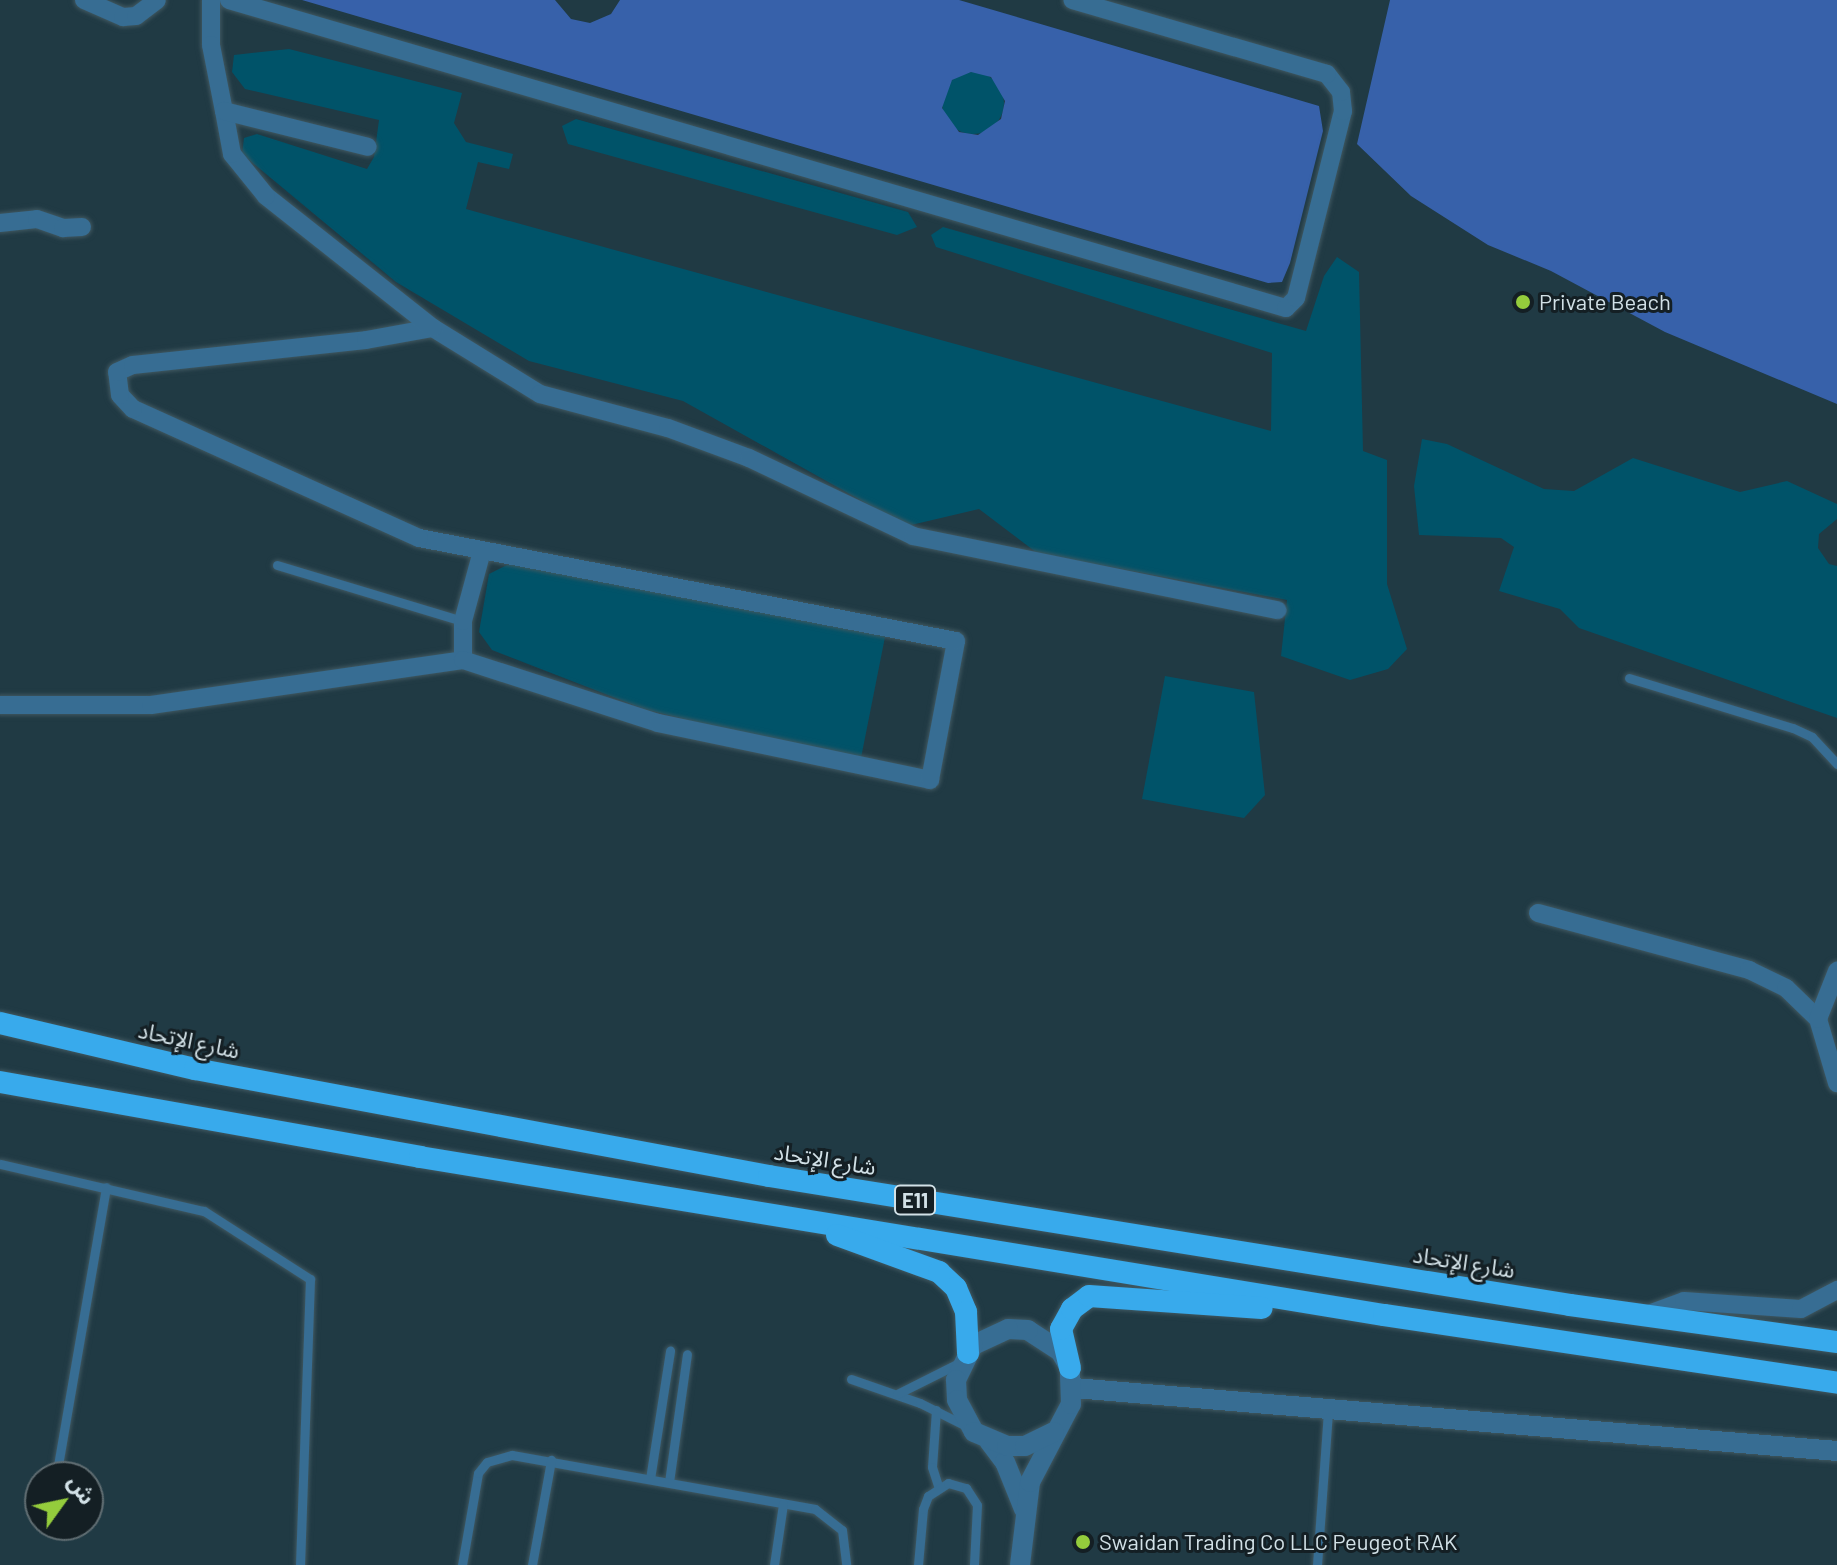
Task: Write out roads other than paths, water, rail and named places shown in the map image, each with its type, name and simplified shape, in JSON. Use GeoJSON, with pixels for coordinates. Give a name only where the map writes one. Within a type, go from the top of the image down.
{"type":"FeatureCollection","features":[{"type":"Feature","properties":{"kind":"highway","name":"شارع الإتحاد"},"geometry":{"type":"LineString","coordinates":[[0,1023],[195,1069],[769,1176],[1646,1315],[1837,1342]]}},
{"type":"Feature","properties":{"kind":"highway","name":"E11"},"geometry":{"type":"LineString","coordinates":[[0,1082],[1384,1315],[1837,1383]]}},
{"type":"Feature","properties":{"kind":"highway"},"geometry":{"type":"LineString","coordinates":[[768,1213],[939,1272],[956,1288],[966,1312],[965,1357]]}},
{"type":"Feature","properties":{"kind":"highway"},"geometry":{"type":"LineString","coordinates":[[1072,1378],[1061,1329],[1072,1309],[1089,1296],[1384,1315]]}},
{"type":"Feature","properties":{"kind":"street"},"geometry":{"type":"LineString","coordinates":[[84,0],[123,17],[136,16],[157,0]]}},
{"type":"Feature","properties":{"kind":"street"},"geometry":{"type":"LineString","coordinates":[[211,0],[211,45],[232,154],[266,196],[433,328],[540,394],[668,428],[749,458],[913,536],[1278,610]]}},
{"type":"Feature","properties":{"kind":"street"},"geometry":{"type":"LineString","coordinates":[[229,0],[1286,308],[1296,298],[1329,169],[1343,111],[1341,92],[1327,74],[1073,0]]}},
{"type":"Feature","properties":{"kind":"street"},"geometry":{"type":"LineString","coordinates":[[224,111],[368,147]]}},
{"type":"Feature","properties":{"kind":"street"},"geometry":{"type":"LineString","coordinates":[[0,223],[37,219],[82,227]]}},
{"type":"Feature","properties":{"kind":"street"},"geometry":{"type":"LineString","coordinates":[[0,705],[151,705],[463,660],[658,723],[930,780],[956,641],[419,538],[147,415],[126,402],[115,383],[117,372],[154,361],[366,340],[433,328]]}},
{"type":"Feature","properties":{"kind":"street"},"geometry":{"type":"LineString","coordinates":[[463,660],[463,621],[482,551]]}},
{"type":"Feature","properties":{"kind":"street"},"geometry":{"type":"LineString","coordinates":[[1538,913],[1749,970],[1805,1001],[1818,1019],[1837,1083]]}},
{"type":"Feature","properties":{"kind":"street"},"geometry":{"type":"LineString","coordinates":[[1818,1019],[1837,971]]}},
{"type":"Feature","properties":{"kind":"street"},"geometry":{"type":"LineString","coordinates":[[1646,1315],[1684,1301],[1801,1309],[1837,1290]]}},
{"type":"Feature","properties":{"kind":"street"},"geometry":{"type":"LineString","coordinates":[[1020,1565],[1024,1509],[1040,1456],[1068,1412],[1072,1378],[1053,1344],[1028,1330],[989,1334],[965,1357],[957,1400],[1005,1462],[1024,1509]]}},
{"type":"Feature","properties":{"kind":"street"},"geometry":{"type":"LineString","coordinates":[[1072,1378],[1328,1411],[1837,1451]]}},
{"type":"Feature","properties":{"kind":"street"},"geometry":{"type":"LineString","coordinates":[[982,1436],[1025,1446],[1054,1432]]}},
{"type":"Feature","properties":{"kind":"lane"},"geometry":{"type":"LineString","coordinates":[[277,565],[463,621]]}},
{"type":"Feature","properties":{"kind":"lane"},"geometry":{"type":"LineString","coordinates":[[1629,678],[1793,728],[1812,737],[1837,764]]}},
{"type":"Feature","properties":{"kind":"lane"},"geometry":{"type":"LineString","coordinates":[[0,1164],[204,1211],[310,1279],[300,1565]]}},
{"type":"Feature","properties":{"kind":"lane"},"geometry":{"type":"LineString","coordinates":[[59,1461],[106,1187]]}},
{"type":"Feature","properties":{"kind":"lane"},"geometry":{"type":"LineString","coordinates":[[650,1479],[670,1351]]}},
{"type":"Feature","properties":{"kind":"lane"},"geometry":{"type":"LineString","coordinates":[[669,1482],[687,1354]]}},
{"type":"Feature","properties":{"kind":"lane"},"geometry":{"type":"LineString","coordinates":[[897,1394],[965,1357]]}},
{"type":"Feature","properties":{"kind":"lane"},"geometry":{"type":"LineString","coordinates":[[851,1379],[936,1410],[982,1436]]}},
{"type":"Feature","properties":{"kind":"lane"},"geometry":{"type":"LineString","coordinates":[[936,1410],[932,1467],[938,1486]]}},
{"type":"Feature","properties":{"kind":"lane"},"geometry":{"type":"LineString","coordinates":[[1317,1565],[1328,1411]]}},
{"type":"Feature","properties":{"kind":"lane"},"geometry":{"type":"LineString","coordinates":[[462,1565],[478,1473],[487,1462],[512,1455],[815,1509],[834,1521],[846,1541],[846,1565]]}},
{"type":"Feature","properties":{"kind":"lane"},"geometry":{"type":"LineString","coordinates":[[532,1565],[551,1460]]}},
{"type":"Feature","properties":{"kind":"lane"},"geometry":{"type":"LineString","coordinates":[[938,1486],[958,1485],[973,1495],[978,1519],[974,1565]]}},
{"type":"Feature","properties":{"kind":"lane"},"geometry":{"type":"LineString","coordinates":[[918,1565],[923,1509],[938,1486]]}},
{"type":"Feature","properties":{"kind":"lane"},"geometry":{"type":"LineString","coordinates":[[774,1565],[783,1504]]}},
{"type":"Feature","properties":{"kind":"water"},"geometry":{"type":"Polygon","coordinates":[[[302,0],[555,0],[571,19],[590,23],[611,14],[620,0],[959,0],[1319,106],[1323,131],[1290,263],[1282,282],[1268,283],[302,0]],[[971,72],[952,80],[942,108],[959,132],[978,135],[1001,119],[1005,101],[991,77],[971,72]]]}},
{"type":"Feature","properties":{"kind":"water"},"geometry":{"type":"Polygon","coordinates":[[[1390,0],[1837,0],[1837,404],[1665,332],[1551,271],[1488,245],[1411,196],[1357,144],[1390,0]]]}},
{"type":"Feature","properties":{"kind":"place","name":"Private Beach"},"geometry":{"type":"Point","coordinates":[1523,302]}},
{"type":"Feature","properties":{"kind":"place","name":"Swaidan Trading Co LLC Peugeot RAK"},"geometry":{"type":"Point","coordinates":[1083,1542]}}]}
